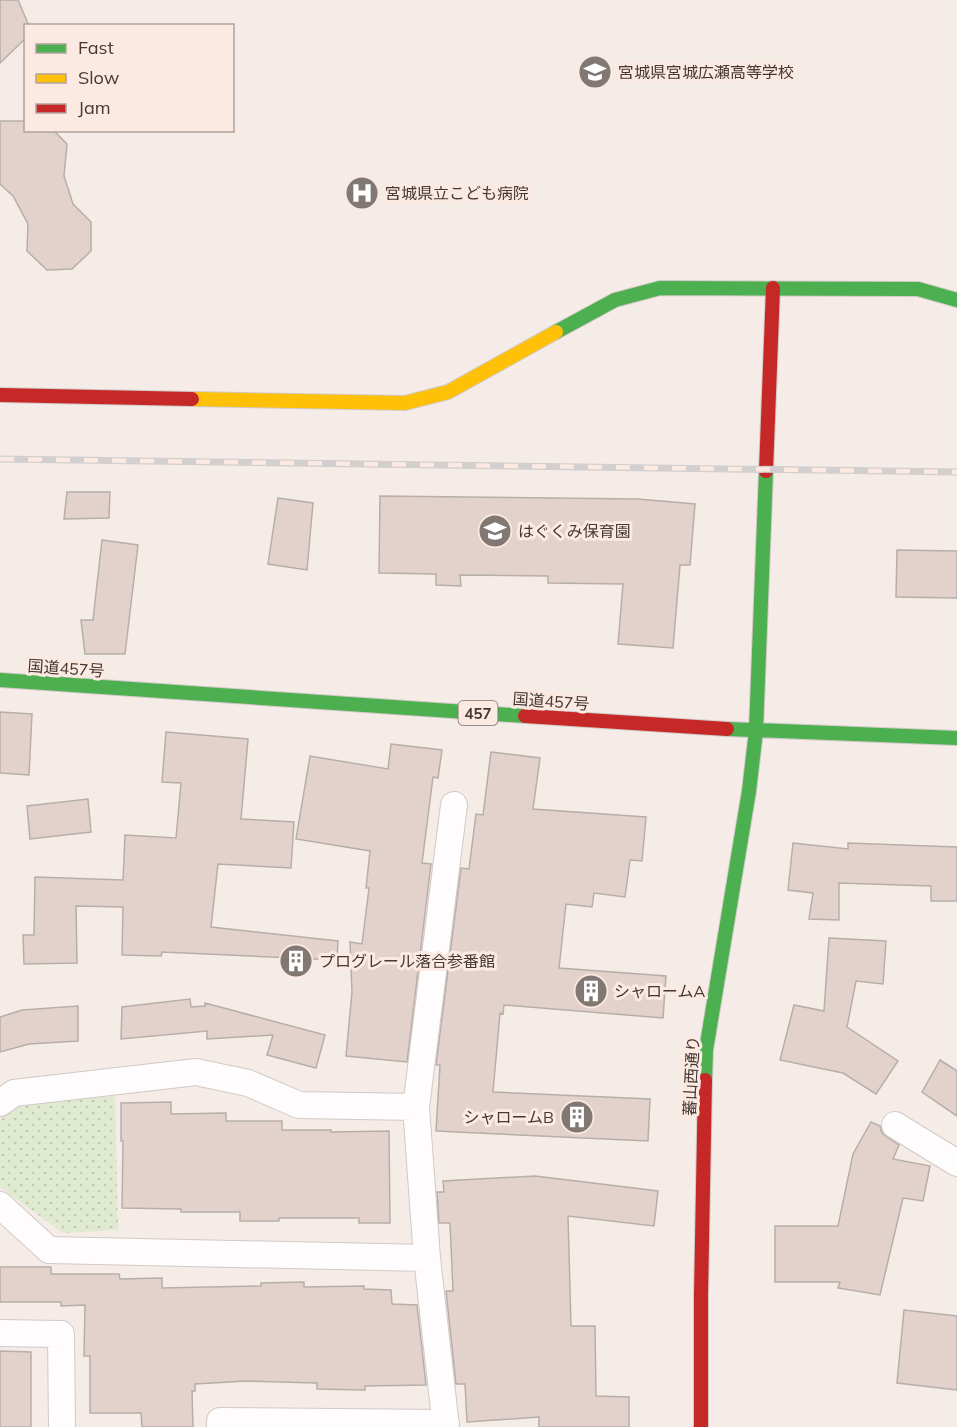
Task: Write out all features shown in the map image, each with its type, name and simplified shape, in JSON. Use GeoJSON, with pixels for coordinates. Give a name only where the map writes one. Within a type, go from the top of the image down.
{"type":"FeatureCollection","features":[{"type":"Feature","properties":{"kind":"main road"},"geometry":{"type":"LineString","coordinates":[[0,395],[405,403],[448,392],[615,300],[660,288],[918,289],[957,300]]}},
{"type":"Feature","properties":{"kind":"main road","name":"蕃山西通り"},"geometry":{"type":"LineString","coordinates":[[701,1427],[706,1050],[749,791],[756,731],[773,288]]}},
{"type":"Feature","properties":{"kind":"main road","name":"国道457号"},"geometry":{"type":"LineString","coordinates":[[0,680],[756,731],[957,738]]}},
{"type":"Feature","properties":{"kind":"street"},"geometry":{"type":"LineString","coordinates":[[220,1427],[220,1421],[446,1425],[427,1258],[416,1107],[454,805]]}},
{"type":"Feature","properties":{"kind":"street"},"geometry":{"type":"LineString","coordinates":[[0,1104],[14,1093],[196,1072],[248,1083],[299,1106],[416,1107]]}},
{"type":"Feature","properties":{"kind":"street"},"geometry":{"type":"LineString","coordinates":[[895,1125],[957,1163]]}},
{"type":"Feature","properties":{"kind":"street"},"geometry":{"type":"LineString","coordinates":[[0,1205],[49,1250],[427,1258]]}},
{"type":"Feature","properties":{"kind":"street"},"geometry":{"type":"LineString","coordinates":[[0,1333],[61,1334],[62,1427]]}},
{"type":"Feature","properties":{"kind":"green space"},"geometry":{"type":"Polygon","coordinates":[[[115,1096],[118,1230],[63,1233],[0,1187],[0,1120],[19,1104],[115,1096]]]}},
{"type":"Feature","properties":{"kind":"building"},"geometry":{"type":"Polygon","coordinates":[[[0,0],[18,0],[28,24],[24,24],[24,40],[0,63],[0,0]]]}},
{"type":"Feature","properties":{"kind":"building"},"geometry":{"type":"Polygon","coordinates":[[[0,121],[24,121],[24,132],[55,132],[67,144],[64,176],[73,204],[91,222],[91,251],[72,269],[47,270],[27,251],[28,224],[13,196],[0,184],[0,121]]]}},
{"type":"Feature","properties":{"kind":"building"},"geometry":{"type":"Polygon","coordinates":[[[67,492],[110,492],[109,518],[64,519],[67,492]]]}},
{"type":"Feature","properties":{"kind":"building"},"geometry":{"type":"Polygon","coordinates":[[[380,496],[638,499],[695,504],[690,565],[680,565],[673,648],[618,644],[623,584],[548,583],[548,576],[460,575],[461,586],[436,585],[436,574],[379,573],[380,496]]]}},
{"type":"Feature","properties":{"kind":"building"},"geometry":{"type":"Polygon","coordinates":[[[278,498],[313,503],[307,570],[268,564],[278,498]]]}},
{"type":"Feature","properties":{"kind":"building"},"geometry":{"type":"Polygon","coordinates":[[[102,540],[138,545],[125,654],[85,654],[81,620],[93,620],[102,540]]]}},
{"type":"Feature","properties":{"kind":"building"},"geometry":{"type":"Polygon","coordinates":[[[897,550],[957,551],[957,598],[896,597],[897,550]]]}},
{"type":"Feature","properties":{"kind":"building"},"geometry":{"type":"Polygon","coordinates":[[[0,712],[32,714],[29,775],[0,773],[0,712]]]}},
{"type":"Feature","properties":{"kind":"building"},"geometry":{"type":"Polygon","coordinates":[[[166,732],[248,739],[241,819],[294,822],[291,868],[218,864],[211,927],[338,941],[337,960],[162,952],[161,956],[122,955],[123,907],[76,906],[77,963],[24,964],[23,935],[34,935],[35,877],[123,880],[125,835],[176,838],[181,783],[162,782],[166,732]]]}},
{"type":"Feature","properties":{"kind":"building"},"geometry":{"type":"Polygon","coordinates":[[[391,744],[442,750],[438,778],[433,777],[422,863],[431,864],[407,1062],[346,1056],[352,992],[350,942],[362,944],[369,888],[366,888],[370,851],[296,839],[310,756],[388,769],[391,744]]]}},
{"type":"Feature","properties":{"kind":"building"},"geometry":{"type":"Polygon","coordinates":[[[491,752],[540,758],[533,809],[646,817],[642,861],[630,860],[625,897],[594,893],[592,907],[566,904],[559,968],[666,976],[663,1018],[504,1005],[503,1014],[500,1013],[493,1092],[650,1099],[648,1141],[436,1131],[440,1065],[436,1065],[461,868],[469,869],[476,814],[483,815],[491,752]]]}},
{"type":"Feature","properties":{"kind":"building"},"geometry":{"type":"Polygon","coordinates":[[[88,799],[91,832],[30,839],[27,806],[88,799]]]}},
{"type":"Feature","properties":{"kind":"building"},"geometry":{"type":"Polygon","coordinates":[[[793,843],[848,849],[848,843],[957,847],[957,901],[931,901],[931,886],[839,883],[839,920],[809,919],[813,893],[788,890],[793,843]]]}},
{"type":"Feature","properties":{"kind":"building"},"geometry":{"type":"Polygon","coordinates":[[[829,938],[886,941],[883,984],[856,981],[847,1027],[898,1061],[876,1094],[843,1073],[780,1060],[794,1005],[824,1011],[829,938]]]}},
{"type":"Feature","properties":{"kind":"building"},"geometry":{"type":"Polygon","coordinates":[[[190,999],[191,1007],[205,1006],[205,1003],[325,1035],[316,1068],[267,1055],[273,1035],[207,1039],[207,1031],[121,1039],[122,1007],[190,999]]]}},
{"type":"Feature","properties":{"kind":"building"},"geometry":{"type":"Polygon","coordinates":[[[78,1006],[78,1041],[29,1044],[0,1052],[0,1017],[22,1010],[78,1006]]]}},
{"type":"Feature","properties":{"kind":"building"},"geometry":{"type":"Polygon","coordinates":[[[940,1060],[957,1071],[957,1116],[922,1092],[940,1060]]]}},
{"type":"Feature","properties":{"kind":"building"},"geometry":{"type":"Polygon","coordinates":[[[171,1102],[171,1114],[226,1113],[226,1121],[282,1121],[282,1130],[389,1131],[390,1223],[359,1223],[359,1218],[279,1218],[279,1221],[240,1221],[240,1212],[181,1212],[181,1209],[122,1208],[121,1103],[171,1102]]]}},
{"type":"Feature","properties":{"kind":"building"},"geometry":{"type":"Polygon","coordinates":[[[871,1122],[880,1126],[882,1133],[899,1145],[893,1159],[930,1166],[923,1201],[903,1198],[880,1295],[838,1288],[840,1282],[775,1282],[775,1226],[838,1226],[853,1154],[871,1122]]]}},
{"type":"Feature","properties":{"kind":"building"},"geometry":{"type":"Polygon","coordinates":[[[535,1176],[658,1191],[654,1226],[568,1216],[571,1326],[595,1326],[596,1396],[629,1397],[629,1427],[539,1427],[539,1417],[467,1422],[465,1384],[456,1384],[446,1291],[453,1291],[450,1223],[439,1223],[437,1192],[444,1192],[443,1181],[535,1176]]]}},
{"type":"Feature","properties":{"kind":"building"},"geometry":{"type":"Polygon","coordinates":[[[0,1267],[51,1267],[51,1274],[119,1274],[120,1279],[162,1278],[162,1288],[261,1286],[261,1283],[304,1282],[304,1287],[364,1286],[364,1289],[391,1290],[392,1304],[417,1305],[426,1385],[365,1386],[365,1390],[317,1389],[317,1383],[246,1381],[195,1384],[195,1391],[192,1391],[193,1427],[142,1427],[141,1413],[90,1413],[90,1356],[84,1356],[85,1305],[61,1306],[61,1302],[0,1302],[0,1267]]]}},
{"type":"Feature","properties":{"kind":"building"},"geometry":{"type":"Polygon","coordinates":[[[904,1310],[957,1316],[957,1390],[897,1383],[904,1310]]]}},
{"type":"Feature","properties":{"kind":"building"},"geometry":{"type":"Polygon","coordinates":[[[0,1351],[31,1352],[31,1427],[0,1427],[0,1351]]]}},
{"type":"Feature","properties":{"kind":"railway"},"geometry":{"type":"LineString","coordinates":[[0,459],[957,472]]}},
{"type":"Feature","properties":{"kind":"traffic: fast"},"geometry":{"type":"LineString","coordinates":[[556,332],[615,300],[660,288],[918,289],[957,300]]}},
{"type":"Feature","properties":{"kind":"traffic: fast"},"geometry":{"type":"LineString","coordinates":[[705,1080],[706,1050],[749,791],[756,731],[766,471]]}},
{"type":"Feature","properties":{"kind":"traffic: fast"},"geometry":{"type":"LineString","coordinates":[[0,680],[525,716]]}},
{"type":"Feature","properties":{"kind":"traffic: fast"},"geometry":{"type":"LineString","coordinates":[[727,729],[957,738]]}},
{"type":"Feature","properties":{"kind":"traffic: slow"},"geometry":{"type":"LineString","coordinates":[[192,399],[405,403],[448,392],[556,332]]}},
{"type":"Feature","properties":{"kind":"traffic: jam"},"geometry":{"type":"LineString","coordinates":[[766,471],[773,288]]}},
{"type":"Feature","properties":{"kind":"traffic: jam"},"geometry":{"type":"LineString","coordinates":[[0,395],[192,399]]}},
{"type":"Feature","properties":{"kind":"traffic: jam"},"geometry":{"type":"LineString","coordinates":[[525,716],[727,729]]}},
{"type":"Feature","properties":{"kind":"traffic: jam"},"geometry":{"type":"LineString","coordinates":[[701,1427],[705,1080]]}},
{"type":"Feature","properties":{"kind":"place","name":"宮城県宮城広瀬高等学校"},"geometry":{"type":"Point","coordinates":[595,72]}},
{"type":"Feature","properties":{"kind":"place","name":"宮城県立こども病院"},"geometry":{"type":"Point","coordinates":[362,193]}},
{"type":"Feature","properties":{"kind":"place","name":"はぐくみ保育園"},"geometry":{"type":"Point","coordinates":[495,531]}},
{"type":"Feature","properties":{"kind":"place","name":"プログレール落合参番館"},"geometry":{"type":"Point","coordinates":[296,961]}},
{"type":"Feature","properties":{"kind":"place","name":"シャロームA"},"geometry":{"type":"Point","coordinates":[591,991]}},
{"type":"Feature","properties":{"kind":"place","name":"シャロームB"},"geometry":{"type":"Point","coordinates":[577,1117]}}]}
